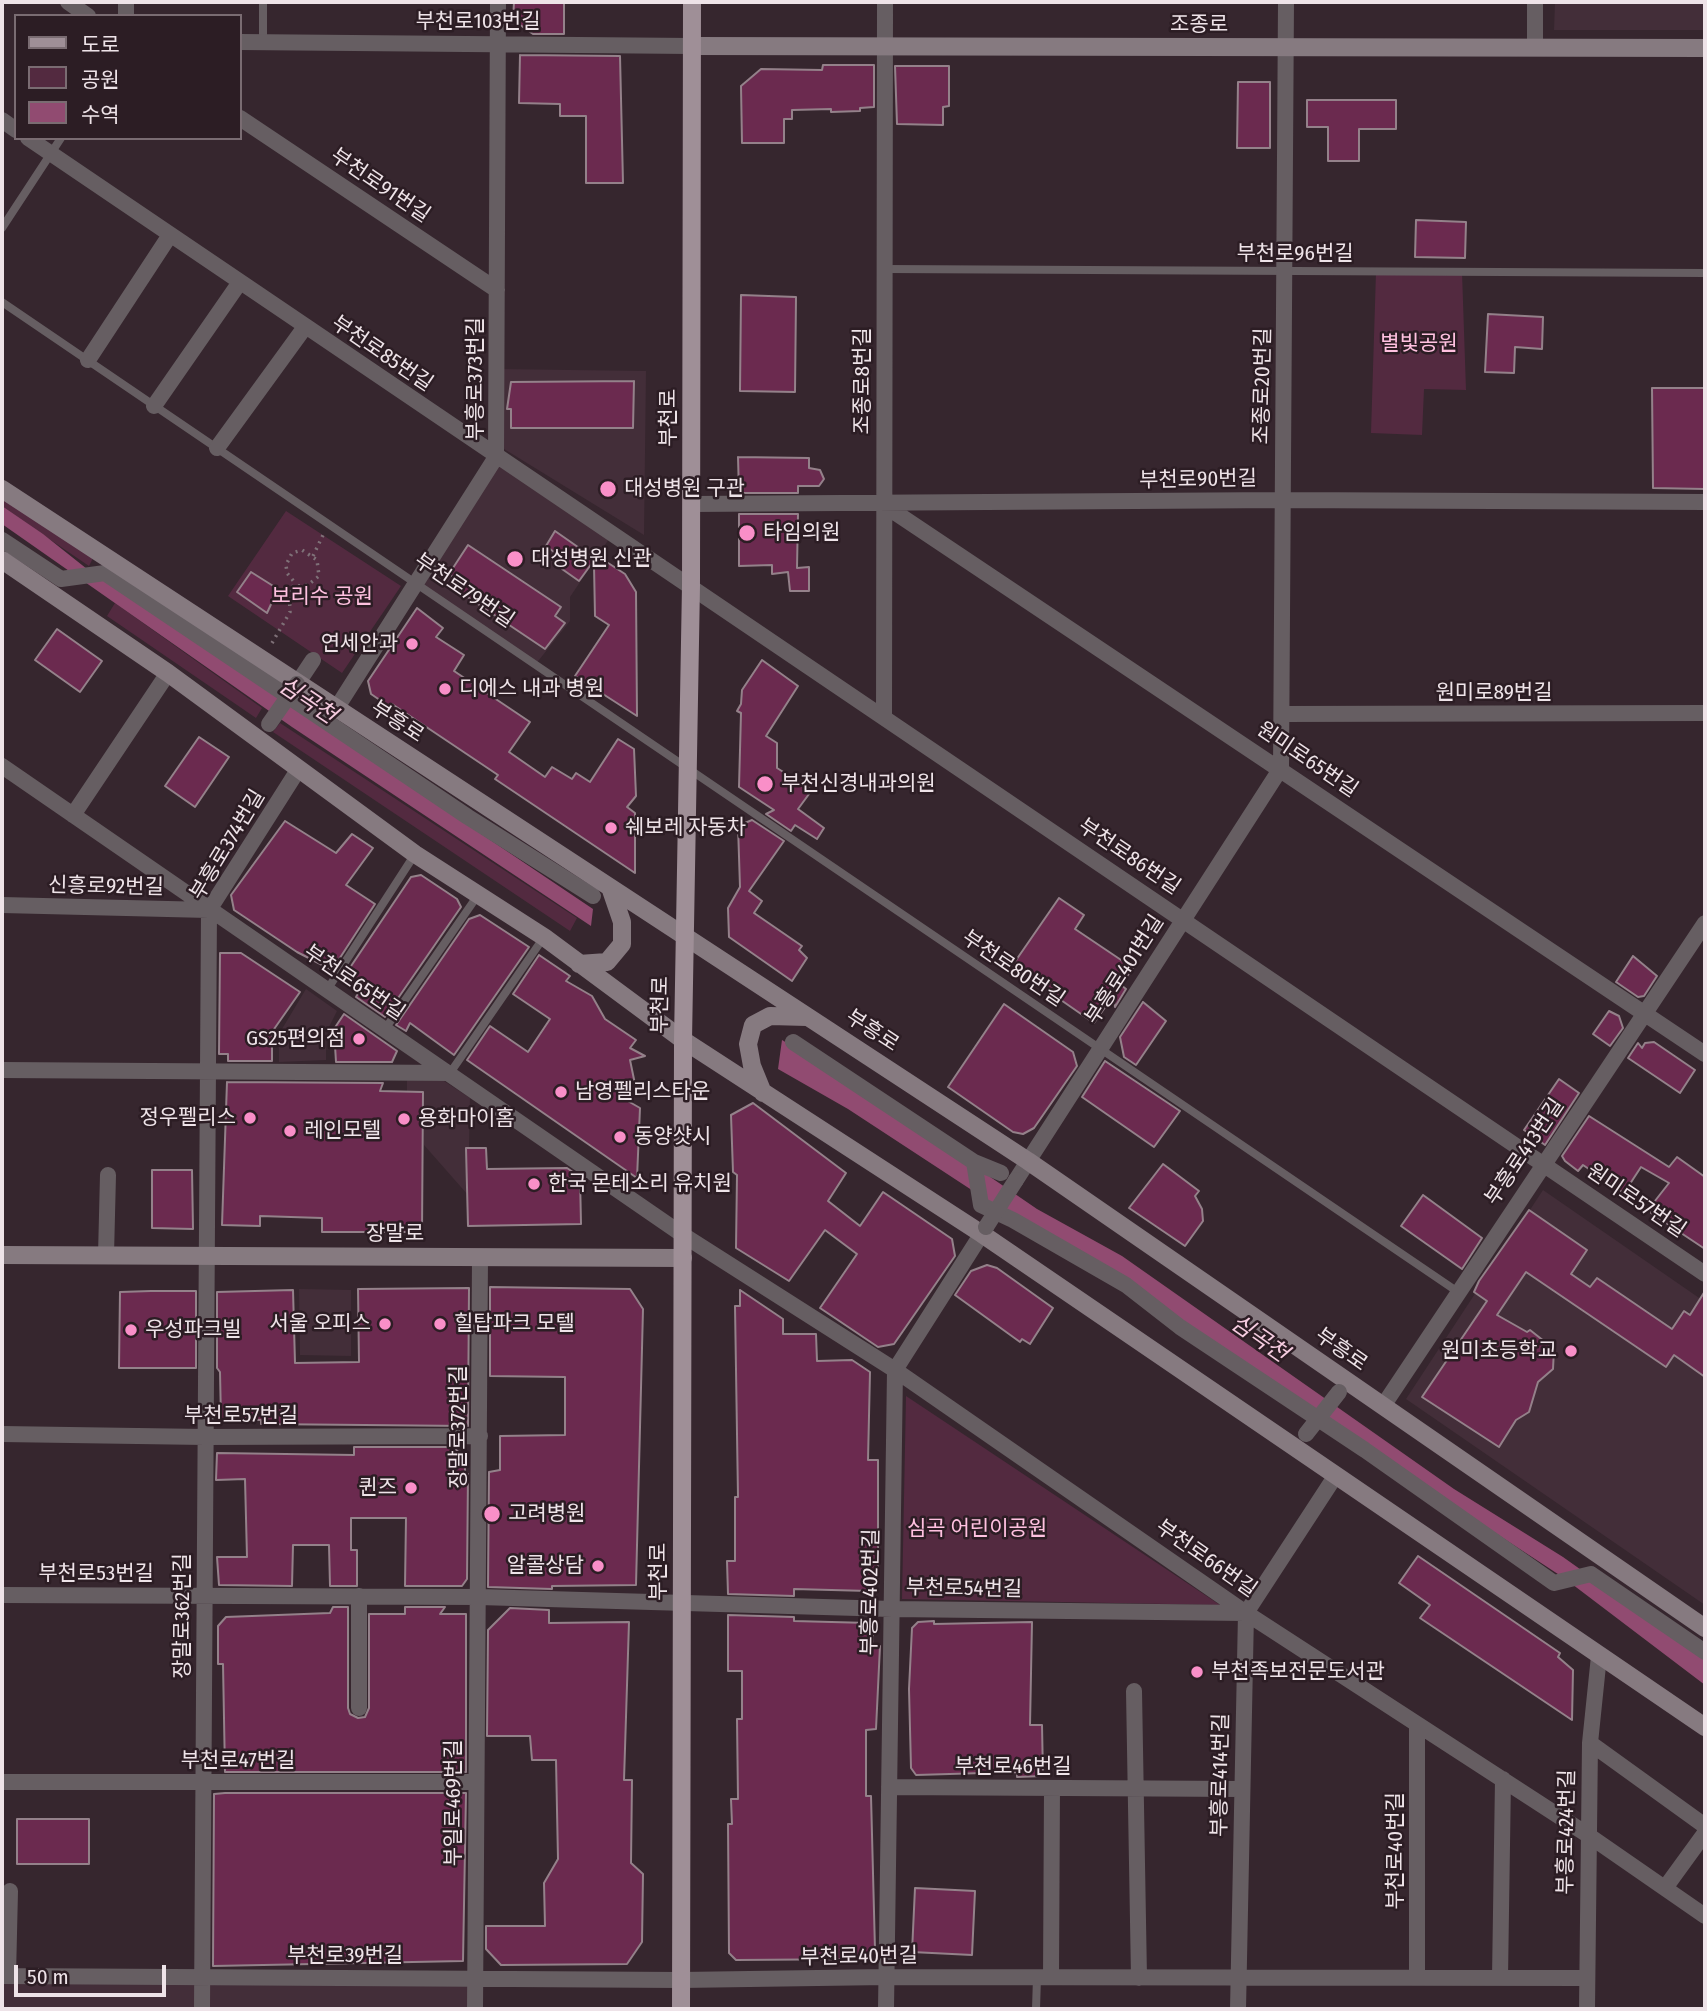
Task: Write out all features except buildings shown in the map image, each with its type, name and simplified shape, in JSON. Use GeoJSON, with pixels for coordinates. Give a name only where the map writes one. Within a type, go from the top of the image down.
{"type":"FeatureCollection","features":[{"type":"Feature","properties":{"kind":"main road","name":"부천로"},"geometry":{"type":"LineString","coordinates":[[681,2009],[683,1040],[692,504],[692,2]]}},
{"type":"Feature","properties":{"kind":"street"},"geometry":{"type":"LineString","coordinates":[[68,2],[85,14]]}},
{"type":"Feature","properties":{"kind":"street","name":"부흥로373번길"},"geometry":{"type":"LineString","coordinates":[[336,709],[496,457],[498,2]]}},
{"type":"Feature","properties":{"kind":"street","name":"조종로8번길"},"geometry":{"type":"LineString","coordinates":[[884,716],[885,2]]}},
{"type":"Feature","properties":{"kind":"street","name":"조종로20번길"},"geometry":{"type":"LineString","coordinates":[[1281,768],[1286,2]]}},
{"type":"Feature","properties":{"kind":"street"},"geometry":{"type":"LineString","coordinates":[[1535,2],[1535,48]]}},
{"type":"Feature","properties":{"kind":"street","name":"부천로103번길"},"geometry":{"type":"LineString","coordinates":[[242,42],[498,42],[692,47]]}},
{"type":"Feature","properties":{"kind":"street","name":"조종로"},"geometry":{"type":"LineString","coordinates":[[692,47],[1705,48]]}},
{"type":"Feature","properties":{"kind":"street","name":"부천로91번길"},"geometry":{"type":"LineString","coordinates":[[242,119],[497,290]]}},
{"type":"Feature","properties":{"kind":"street","name":"부천로85번길"},"geometry":{"type":"LineString","coordinates":[[32,140],[496,457],[691,585]]}},
{"type":"Feature","properties":{"kind":"street"},"geometry":{"type":"LineString","coordinates":[[88,360],[170,235]]}},
{"type":"Feature","properties":{"kind":"street"},"geometry":{"type":"LineString","coordinates":[[154,406],[240,282]]}},
{"type":"Feature","properties":{"kind":"street"},"geometry":{"type":"LineString","coordinates":[[217,448],[305,327]]}},
{"type":"Feature","properties":{"kind":"street","name":"부흥로"},"geometry":{"type":"LineString","coordinates":[[2,489],[260,659],[295,687],[336,709],[1028,1161],[1343,1387],[1383,1406],[1705,1628]]}},
{"type":"Feature","properties":{"kind":"street","name":"부천로90번길"},"geometry":{"type":"LineString","coordinates":[[692,504],[884,505],[1282,500],[1705,502]]}},
{"type":"Feature","properties":{"kind":"street","name":"원미로65번길"},"geometry":{"type":"LineString","coordinates":[[884,505],[1705,1054]]}},
{"type":"Feature","properties":{"kind":"street"},"geometry":{"type":"LineString","coordinates":[[2,540],[61,579],[105,573],[457,810],[593,896]]}},
{"type":"Feature","properties":{"kind":"street"},"geometry":{"type":"LineString","coordinates":[[2,560],[169,674],[415,854],[544,937],[683,1040],[1301,1441],[1336,1475],[1705,1727]]}},
{"type":"Feature","properties":{"kind":"street","name":"부천로86번길"},"geometry":{"type":"LineString","coordinates":[[691,585],[1543,1164]]}},
{"type":"Feature","properties":{"kind":"street"},"geometry":{"type":"LineString","coordinates":[[127,588],[166,606],[295,687]]}},
{"type":"Feature","properties":{"kind":"street"},"geometry":{"type":"LineString","coordinates":[[258,740],[313,660]]}},
{"type":"Feature","properties":{"kind":"street"},"geometry":{"type":"LineString","coordinates":[[73,815],[169,674]]}},
{"type":"Feature","properties":{"kind":"street","name":"원미로89번길"},"geometry":{"type":"LineString","coordinates":[[1282,715],[1705,713]]}},
{"type":"Feature","properties":{"kind":"street","name":"부천로65번길"},"geometry":{"type":"LineString","coordinates":[[2,766],[683,1235]]}},
{"type":"Feature","properties":{"kind":"street","name":"부흥로401번길"},"geometry":{"type":"LineString","coordinates":[[982,1234],[1281,768]]}},
{"type":"Feature","properties":{"kind":"street","name":"부흥로374번길"},"geometry":{"type":"LineString","coordinates":[[207,1256],[209,910],[298,769]]}},
{"type":"Feature","properties":{"kind":"street"},"geometry":{"type":"LineString","coordinates":[[579,964],[607,961],[622,944],[622,922],[611,890]]}},
{"type":"Feature","properties":{"kind":"street","name":"신흥로92번길"},"geometry":{"type":"LineString","coordinates":[[2,905],[209,910]]}},
{"type":"Feature","properties":{"kind":"street","name":"부흥로413번길"},"geometry":{"type":"LineString","coordinates":[[1383,1406],[1705,923]]}},
{"type":"Feature","properties":{"kind":"street"},"geometry":{"type":"LineString","coordinates":[[763,1093],[752,1066],[748,1044],[753,1025],[770,1016],[807,1017]]}},
{"type":"Feature","properties":{"kind":"street"},"geometry":{"type":"LineString","coordinates":[[793,1042],[974,1161],[1001,1173]]}},
{"type":"Feature","properties":{"kind":"street"},"geometry":{"type":"LineString","coordinates":[[2,1070],[450,1073]]}},
{"type":"Feature","properties":{"kind":"street"},"geometry":{"type":"LineString","coordinates":[[974,1161],[981,1205],[1013,1220],[1126,1285],[1180,1327],[1365,1450],[1554,1583],[1591,1574],[1705,1652]]}},
{"type":"Feature","properties":{"kind":"street","name":"원미로57번길"},"geometry":{"type":"LineString","coordinates":[[1543,1164],[1705,1273]]}},
{"type":"Feature","properties":{"kind":"street"},"geometry":{"type":"LineString","coordinates":[[106,1255],[108,1175]]}},
{"type":"Feature","properties":{"kind":"street"},"geometry":{"type":"LineString","coordinates":[[895,1370],[982,1234]]}},
{"type":"Feature","properties":{"kind":"street","name":"부천로66번길"},"geometry":{"type":"LineString","coordinates":[[683,1235],[895,1370],[1246,1613],[1588,1835],[1705,1916]]}},
{"type":"Feature","properties":{"kind":"street","name":"장말로"},"geometry":{"type":"LineString","coordinates":[[2,1255],[683,1258]]}},
{"type":"Feature","properties":{"kind":"street","name":"장말로362번길"},"geometry":{"type":"LineString","coordinates":[[202,2009],[207,1256]]}},
{"type":"Feature","properties":{"kind":"street","name":"장말로372번길"},"geometry":{"type":"LineString","coordinates":[[479,1597],[480,1257]]}},
{"type":"Feature","properties":{"kind":"street","name":"부흥로402번길"},"geometry":{"type":"LineString","coordinates":[[886,2009],[895,1370]]}},
{"type":"Feature","properties":{"kind":"street"},"geometry":{"type":"LineString","coordinates":[[1301,1441],[1343,1387]]}},
{"type":"Feature","properties":{"kind":"street","name":"부천로57번길"},"geometry":{"type":"LineString","coordinates":[[2,1434],[205,1437],[480,1436]]}},
{"type":"Feature","properties":{"kind":"street"},"geometry":{"type":"LineString","coordinates":[[1246,1613],[1336,1475]]}},
{"type":"Feature","properties":{"kind":"street","name":"부천로53번길"},"geometry":{"type":"LineString","coordinates":[[2,1595],[479,1597],[682,1602]]}},
{"type":"Feature","properties":{"kind":"street"},"geometry":{"type":"LineString","coordinates":[[359,1596],[359,1709]]}},
{"type":"Feature","properties":{"kind":"street","name":"부일로469번길"},"geometry":{"type":"LineString","coordinates":[[475,2009],[475,1783],[479,1597]]}},
{"type":"Feature","properties":{"kind":"street","name":"부천로54번길"},"geometry":{"type":"LineString","coordinates":[[682,1602],[892,1609],[1246,1613]]}},
{"type":"Feature","properties":{"kind":"street","name":"부흥로414번길"},"geometry":{"type":"LineString","coordinates":[[1238,2009],[1246,1613]]}},
{"type":"Feature","properties":{"kind":"street","name":"부흥로424번길"},"geometry":{"type":"LineString","coordinates":[[1587,2009],[1590,1743],[1600,1656]]}},
{"type":"Feature","properties":{"kind":"street"},"geometry":{"type":"LineString","coordinates":[[1134,1691],[1139,1978]]}},
{"type":"Feature","properties":{"kind":"street","name":"부천로40번길"},"geometry":{"type":"LineString","coordinates":[[1417,1724],[1417,1978]]}},
{"type":"Feature","properties":{"kind":"street"},"geometry":{"type":"LineString","coordinates":[[1590,1743],[1705,1826]]}},
{"type":"Feature","properties":{"kind":"street"},"geometry":{"type":"LineString","coordinates":[[1500,1978],[1503,1779]]}},
{"type":"Feature","properties":{"kind":"street","name":"부천로47번길"},"geometry":{"type":"LineString","coordinates":[[2,1782],[475,1783]]}},
{"type":"Feature","properties":{"kind":"street","name":"부천로46번길"},"geometry":{"type":"LineString","coordinates":[[889,1787],[1242,1789]]}},
{"type":"Feature","properties":{"kind":"street"},"geometry":{"type":"LineString","coordinates":[[1044,1977],[1052,1788]]}},
{"type":"Feature","properties":{"kind":"street"},"geometry":{"type":"LineString","coordinates":[[1665,1888],[1705,1833]]}},
{"type":"Feature","properties":{"kind":"street","name":"부천로39번길"},"geometry":{"type":"LineString","coordinates":[[10,1891],[5,1976],[681,1980]]}},
{"type":"Feature","properties":{"kind":"street","name":"부천로40번길"},"geometry":{"type":"LineString","coordinates":[[681,1980],[886,1977],[1587,1978]]}},
{"type":"Feature","properties":{"kind":"lane"},"geometry":{"type":"LineString","coordinates":[[263,2],[263,42]]}},
{"type":"Feature","properties":{"kind":"lane"},"geometry":{"type":"LineString","coordinates":[[2,228],[60,140]]}},
{"type":"Feature","properties":{"kind":"lane","name":"부천로96번길"},"geometry":{"type":"LineString","coordinates":[[885,269],[1705,274]]}},
{"type":"Feature","properties":{"kind":"lane","name":"부천로79번길"},"geometry":{"type":"LineString","coordinates":[[2,302],[688,769]]}},
{"type":"Feature","properties":{"kind":"lane","name":"부천로80번길"},"geometry":{"type":"LineString","coordinates":[[688,769],[1458,1292]]}},
{"type":"Feature","properties":{"kind":"lane"},"geometry":{"type":"LineString","coordinates":[[327,990],[415,854]]}},
{"type":"Feature","properties":{"kind":"lane"},"geometry":{"type":"LineString","coordinates":[[385,1028],[478,895]]}},
{"type":"Feature","properties":{"kind":"lane"},"geometry":{"type":"LineString","coordinates":[[450,1073],[544,937]]}},
{"type":"Feature","properties":{"kind":"lane"},"geometry":{"type":"LineString","coordinates":[[1037,2009],[1044,1977]]}},
{"type":"Feature","properties":{"kind":"path"},"geometry":{"type":"LineString","coordinates":[[313,556],[329,525]]}},
{"type":"Feature","properties":{"kind":"path"},"geometry":{"type":"LineString","coordinates":[[260,659],[290,612],[289,587],[296,584],[308,585],[319,576],[320,570],[313,556],[302,550],[295,551],[288,559],[287,573],[296,584]]}},
{"type":"Feature","properties":{"kind":"shaded area"},"geometry":{"type":"Polygon","coordinates":[[[1555,2],[1705,2],[1705,30],[1554,30],[1555,2]]]}},
{"type":"Feature","properties":{"kind":"shaded area","name":"대성병원 구관"},"geometry":{"type":"Polygon","coordinates":[[[496,369],[646,371],[644,535],[496,444],[496,369]]]}},
{"type":"Feature","properties":{"kind":"shaded area","name":"대성병원 신관"},"geometry":{"type":"Polygon","coordinates":[[[496,457],[613,533],[570,597],[570,621],[535,665],[417,585],[496,457]]]}},
{"type":"Feature","properties":{"kind":"shaded area"},"geometry":{"type":"Polygon","coordinates":[[[306,989],[337,1011],[326,1033],[326,1060],[279,1062],[279,1034],[306,989]]]}},
{"type":"Feature","properties":{"kind":"shaded area"},"geometry":{"type":"Polygon","coordinates":[[[407,1080],[444,1081],[470,1098],[468,1195],[424,1145],[423,1092],[407,1091],[407,1080]]]}},
{"type":"Feature","properties":{"kind":"shaded area","name":"원미초등학교"},"geometry":{"type":"Polygon","coordinates":[[[1543,1190],[1705,1302],[1705,1605],[1406,1399],[1543,1190]]]}},
{"type":"Feature","properties":{"kind":"shaded area"},"geometry":{"type":"Polygon","coordinates":[[[299,1289],[351,1290],[351,1356],[300,1355],[299,1289]]]}},
{"type":"Feature","properties":{"kind":"shaded area"},"geometry":{"type":"Polygon","coordinates":[[[2,1976],[471,1981],[472,2009],[2,2009],[2,1976]]]}},
{"type":"Feature","properties":{"kind":"green space","name":"별빛공원"},"geometry":{"type":"Polygon","coordinates":[[[1376,272],[1462,272],[1466,390],[1424,389],[1422,435],[1371,433],[1376,272]]]}},
{"type":"Feature","properties":{"kind":"green space"},"geometry":{"type":"Polygon","coordinates":[[[2,489],[98,548],[89,566],[2,507],[2,489]]]}},
{"type":"Feature","properties":{"kind":"green space","name":"보리수 공원"},"geometry":{"type":"Polygon","coordinates":[[[286,511],[401,586],[342,673],[228,596],[286,511]]]}},
{"type":"Feature","properties":{"kind":"green space"},"geometry":{"type":"Polygon","coordinates":[[[115,603],[262,708],[256,718],[107,616],[115,603]]]}},
{"type":"Feature","properties":{"kind":"green space"},"geometry":{"type":"Polygon","coordinates":[[[280,723],[577,918],[570,931],[273,732],[280,723]]]}},
{"type":"Feature","properties":{"kind":"green space","name":"심곡 어린이공원"},"geometry":{"type":"Polygon","coordinates":[[[906,1396],[1214,1601],[1220,1605],[902,1599],[906,1396]]]}},
{"type":"Feature","properties":{"kind":"water"},"geometry":{"type":"Polygon","coordinates":[[[2,506],[87,569],[593,909],[591,926],[292,727],[2,524],[2,506]]]}},
{"type":"Feature","properties":{"kind":"water"},"geometry":{"type":"Polygon","coordinates":[[[782,1040],[843,1076],[1037,1209],[1122,1256],[1454,1489],[1563,1557],[1705,1658],[1705,1685],[1564,1578],[848,1109],[778,1069],[782,1040]]]}},
{"type":"Feature","properties":{"kind":"place","name":"대성병원 구관"},"geometry":{"type":"Point","coordinates":[608,489]}},
{"type":"Feature","properties":{"kind":"place","name":"타임의원"},"geometry":{"type":"Point","coordinates":[747,533]}},
{"type":"Feature","properties":{"kind":"place","name":"대성병원 신관"},"geometry":{"type":"Point","coordinates":[515,559]}},
{"type":"Feature","properties":{"kind":"place","name":"연세안과"},"geometry":{"type":"Point","coordinates":[412,644]}},
{"type":"Feature","properties":{"kind":"place","name":"디에스 내과 병원"},"geometry":{"type":"Point","coordinates":[445,689]}},
{"type":"Feature","properties":{"kind":"place","name":"부천신경내과의원"},"geometry":{"type":"Point","coordinates":[765,784]}},
{"type":"Feature","properties":{"kind":"place","name":"쉐보레 자동차"},"geometry":{"type":"Point","coordinates":[611,828]}},
{"type":"Feature","properties":{"kind":"place","name":"GS25편의점"},"geometry":{"type":"Point","coordinates":[359,1039]}},
{"type":"Feature","properties":{"kind":"place","name":"남영펠리스타운"},"geometry":{"type":"Point","coordinates":[561,1092]}},
{"type":"Feature","properties":{"kind":"place","name":"정우펠리스"},"geometry":{"type":"Point","coordinates":[250,1118]}},
{"type":"Feature","properties":{"kind":"place","name":"용화마이홈"},"geometry":{"type":"Point","coordinates":[404,1119]}},
{"type":"Feature","properties":{"kind":"place","name":"레인모텔"},"geometry":{"type":"Point","coordinates":[290,1131]}},
{"type":"Feature","properties":{"kind":"place","name":"동양샷시"},"geometry":{"type":"Point","coordinates":[620,1137]}},
{"type":"Feature","properties":{"kind":"place","name":"한국 몬테소리 유치원"},"geometry":{"type":"Point","coordinates":[534,1184]}},
{"type":"Feature","properties":{"kind":"place","name":"서울 오피스"},"geometry":{"type":"Point","coordinates":[385,1324]}},
{"type":"Feature","properties":{"kind":"place","name":"힐탑파크 모텔"},"geometry":{"type":"Point","coordinates":[440,1324]}},
{"type":"Feature","properties":{"kind":"place","name":"우성파크빌"},"geometry":{"type":"Point","coordinates":[131,1330]}},
{"type":"Feature","properties":{"kind":"place","name":"원미초등학교"},"geometry":{"type":"Point","coordinates":[1571,1351]}},
{"type":"Feature","properties":{"kind":"place","name":"퀸즈"},"geometry":{"type":"Point","coordinates":[411,1488]}},
{"type":"Feature","properties":{"kind":"place","name":"고려병원"},"geometry":{"type":"Point","coordinates":[492,1514]}},
{"type":"Feature","properties":{"kind":"place","name":"알콜상담"},"geometry":{"type":"Point","coordinates":[598,1566]}},
{"type":"Feature","properties":{"kind":"place","name":"부천족보전문도서관"},"geometry":{"type":"Point","coordinates":[1197,1672]}},
{"type":"Feature","properties":{"kind":"water label","name":"심곡천"},"geometry":{"type":"Point","coordinates":[307,701]}},
{"type":"Feature","properties":{"kind":"water label","name":"심곡천"},"geometry":{"type":"Point","coordinates":[1259,1339]}}]}
